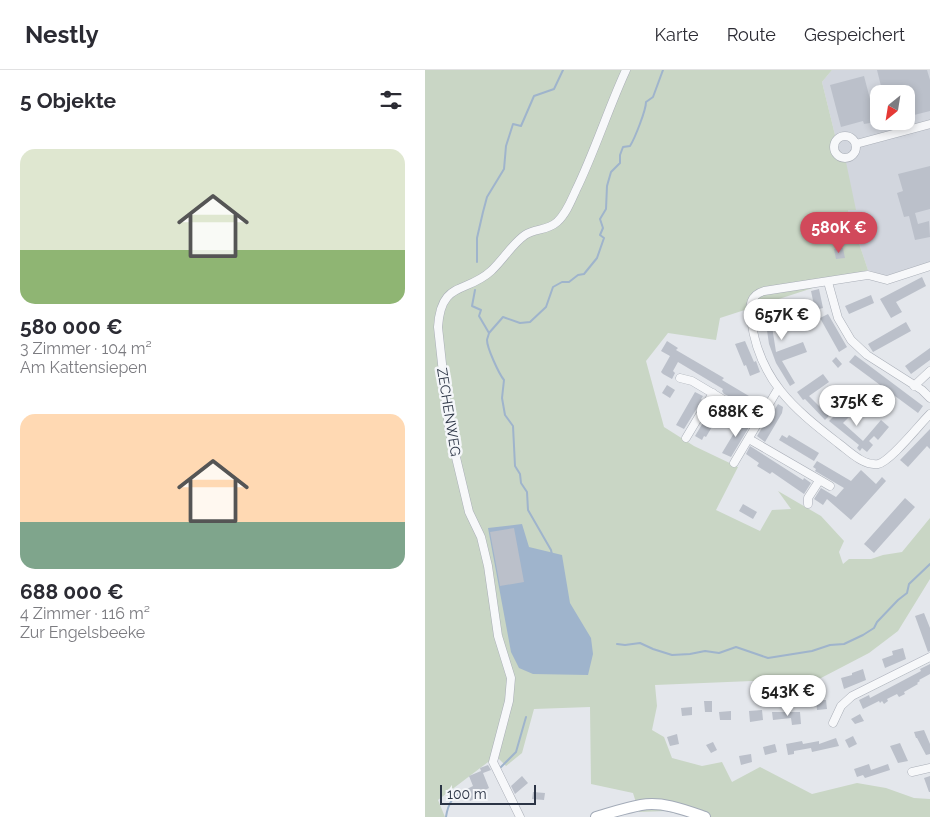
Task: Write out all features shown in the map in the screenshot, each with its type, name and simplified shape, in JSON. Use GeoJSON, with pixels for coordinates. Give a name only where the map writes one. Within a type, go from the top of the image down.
{"type":"FeatureCollection","features":[{"type":"Feature","properties":{"kind":"main road"},"geometry":{"type":"LineString","coordinates":[[595,817],[642,805],[663,805],[705,817]]}},
{"type":"Feature","properties":{"kind":"street","name":"ZECHENWEG"},"geometry":{"type":"LineString","coordinates":[[519,817],[493,762],[509,701],[511,678],[498,636],[488,566],[481,537],[469,512],[449,428],[437,327],[438,318],[442,304],[452,291],[490,272],[526,234],[551,228],[558,221],[567,209],[584,172],[626,70]]}},
{"type":"Feature","properties":{"kind":"street"},"geometry":{"type":"LineString","coordinates":[[856,144],[930,124]]}},
{"type":"Feature","properties":{"kind":"street"},"geometry":{"type":"LineString","coordinates":[[930,266],[887,280],[868,275],[764,291],[758,293],[751,302],[752,325],[761,358],[778,389],[798,411],[861,460],[877,464],[888,459],[930,414]]}},
{"type":"Feature","properties":{"kind":"street"},"geometry":{"type":"LineString","coordinates":[[828,282],[838,318],[851,340],[867,356],[930,398]]}},
{"type":"Feature","properties":{"kind":"street"},"geometry":{"type":"LineString","coordinates":[[914,386],[930,372]]}},
{"type":"Feature","properties":{"kind":"street"},"geometry":{"type":"LineString","coordinates":[[680,378],[692,380],[759,421]]}},
{"type":"Feature","properties":{"kind":"street"},"geometry":{"type":"LineString","coordinates":[[735,462],[778,389]]}},
{"type":"Feature","properties":{"kind":"street"},"geometry":{"type":"LineString","coordinates":[[686,438],[713,393]]}},
{"type":"Feature","properties":{"kind":"street"},"geometry":{"type":"LineString","coordinates":[[749,438],[830,486]]}},
{"type":"Feature","properties":{"kind":"street"},"geometry":{"type":"LineString","coordinates":[[808,504],[809,498],[819,481]]}},
{"type":"Feature","properties":{"kind":"street"},"geometry":{"type":"LineString","coordinates":[[833,723],[841,706],[852,696],[930,657]]}},
{"type":"Feature","properties":{"kind":"street"},"geometry":{"type":"LineString","coordinates":[[912,772],[930,768]]}},
{"type":"Feature","properties":{"kind":"shaded area"},"geometry":{"type":"Polygon","coordinates":[[[832,70],[930,70],[930,262],[886,276],[868,270],[848,210],[855,210],[838,159],[832,154],[831,146],[835,135],[822,82],[832,70]]]}},
{"type":"Feature","properties":{"kind":"green space"},"geometry":{"type":"Polygon","coordinates":[[[425,70],[832,70],[822,82],[835,135],[831,146],[832,154],[846,162],[856,210],[848,210],[868,270],[720,318],[716,340],[668,333],[646,361],[664,427],[694,446],[738,467],[716,510],[760,531],[772,510],[791,509],[778,491],[821,516],[844,541],[839,552],[843,564],[849,559],[871,559],[902,552],[930,518],[930,579],[898,631],[869,653],[821,678],[655,685],[657,706],[652,730],[664,737],[672,758],[702,766],[722,762],[732,782],[760,767],[812,794],[857,783],[886,788],[914,798],[930,799],[930,817],[689,817],[666,811],[639,812],[633,793],[591,784],[590,707],[534,709],[522,753],[506,766],[496,756],[438,800],[445,817],[425,817],[425,70]]]}},
{"type":"Feature","properties":{"kind":"water"},"geometry":{"type":"Polygon","coordinates":[[[522,524],[529,547],[562,555],[570,603],[591,638],[593,654],[588,675],[533,674],[519,668],[511,652],[488,528],[522,524]]]}},
{"type":"Feature","properties":{"kind":"building"},"geometry":{"type":"Polygon","coordinates":[[[877,70],[927,70],[930,80],[930,111],[915,115],[915,85],[881,85],[877,70]]]}},
{"type":"Feature","properties":{"kind":"building"},"geometry":{"type":"Polygon","coordinates":[[[864,76],[870,99],[870,123],[864,124],[863,121],[841,127],[830,85],[864,76]]]}},
{"type":"Feature","properties":{"kind":"building"},"geometry":{"type":"Polygon","coordinates":[[[930,166],[930,209],[915,213],[918,224],[929,221],[930,237],[915,240],[909,216],[904,217],[897,193],[903,191],[898,174],[930,166]]]}},
{"type":"Feature","properties":{"kind":"building"},"geometry":{"type":"Polygon","coordinates":[[[843,248],[845,258],[836,259],[834,249],[843,248]]]}},
{"type":"Feature","properties":{"kind":"building"},"geometry":{"type":"Polygon","coordinates":[[[922,277],[926,286],[896,302],[902,312],[891,318],[880,299],[922,277]]]}},
{"type":"Feature","properties":{"kind":"building"},"geometry":{"type":"Polygon","coordinates":[[[819,289],[823,308],[815,310],[811,291],[819,289]]]}},
{"type":"Feature","properties":{"kind":"building"},"geometry":{"type":"Polygon","coordinates":[[[871,295],[874,303],[849,314],[845,306],[871,295]]]}},
{"type":"Feature","properties":{"kind":"building"},"geometry":{"type":"Polygon","coordinates":[[[792,306],[794,316],[771,320],[776,352],[803,342],[807,352],[782,361],[795,383],[790,386],[776,363],[769,344],[764,310],[792,306]]]}},
{"type":"Feature","properties":{"kind":"building"},"geometry":{"type":"Polygon","coordinates":[[[828,314],[847,347],[839,352],[820,318],[828,314]]]}},
{"type":"Feature","properties":{"kind":"building"},"geometry":{"type":"Polygon","coordinates":[[[906,322],[911,331],[873,352],[868,344],[906,322]]]}},
{"type":"Feature","properties":{"kind":"building"},"geometry":{"type":"Polygon","coordinates":[[[667,341],[678,348],[676,350],[724,378],[722,380],[759,402],[761,399],[764,401],[759,410],[755,408],[753,411],[741,402],[724,394],[723,389],[678,362],[673,371],[675,373],[672,379],[663,374],[661,372],[670,356],[661,351],[667,341]]]}},
{"type":"Feature","properties":{"kind":"building"},"geometry":{"type":"Polygon","coordinates":[[[745,341],[760,372],[750,376],[735,344],[745,341]]]}},
{"type":"Feature","properties":{"kind":"building"},"geometry":{"type":"Polygon","coordinates":[[[930,348],[930,360],[911,374],[905,366],[930,348]]]}},
{"type":"Feature","properties":{"kind":"building"},"geometry":{"type":"Polygon","coordinates":[[[855,355],[923,406],[918,413],[849,362],[855,355]]]}},
{"type":"Feature","properties":{"kind":"building"},"geometry":{"type":"Polygon","coordinates":[[[836,357],[842,364],[838,368],[832,361],[836,357]]]}},
{"type":"Feature","properties":{"kind":"building"},"geometry":{"type":"Polygon","coordinates":[[[823,374],[829,382],[809,396],[829,416],[825,420],[797,392],[823,374]]]}},
{"type":"Feature","properties":{"kind":"building"},"geometry":{"type":"Polygon","coordinates":[[[667,385],[675,390],[670,398],[662,393],[667,385]]]}},
{"type":"Feature","properties":{"kind":"building"},"geometry":{"type":"Polygon","coordinates":[[[695,392],[703,396],[702,400],[684,429],[676,425],[695,392]]]}},
{"type":"Feature","properties":{"kind":"building"},"geometry":{"type":"Polygon","coordinates":[[[851,399],[859,407],[843,423],[863,441],[881,420],[889,427],[878,440],[874,436],[869,441],[873,445],[867,452],[862,448],[860,451],[857,448],[859,445],[829,421],[851,399]]]}},
{"type":"Feature","properties":{"kind":"building"},"geometry":{"type":"Polygon","coordinates":[[[718,403],[723,408],[706,437],[704,436],[702,440],[695,436],[713,406],[718,403]]]}},
{"type":"Feature","properties":{"kind":"building"},"geometry":{"type":"Polygon","coordinates":[[[778,404],[783,407],[782,413],[765,442],[757,436],[778,404]]]}},
{"type":"Feature","properties":{"kind":"building"},"geometry":{"type":"Polygon","coordinates":[[[743,418],[749,422],[747,426],[749,427],[731,457],[722,453],[743,418]]]}},
{"type":"Feature","properties":{"kind":"building"},"geometry":{"type":"Polygon","coordinates":[[[930,429],[930,449],[927,446],[908,467],[900,460],[930,429]]]}},
{"type":"Feature","properties":{"kind":"building"},"geometry":{"type":"Polygon","coordinates":[[[782,435],[787,438],[789,435],[819,453],[814,461],[779,440],[782,435]]]}},
{"type":"Feature","properties":{"kind":"building"},"geometry":{"type":"Polygon","coordinates":[[[750,446],[803,480],[804,478],[811,483],[804,494],[772,472],[770,474],[757,466],[759,463],[746,454],[750,446]]]}},
{"type":"Feature","properties":{"kind":"building"},"geometry":{"type":"Polygon","coordinates":[[[817,461],[851,481],[861,470],[876,484],[882,477],[886,481],[851,520],[827,499],[823,505],[814,499],[821,488],[836,497],[844,488],[815,471],[816,469],[813,467],[817,461]]]}},
{"type":"Feature","properties":{"kind":"building"},"geometry":{"type":"Polygon","coordinates":[[[905,498],[915,507],[874,553],[864,544],[905,498]]]}},
{"type":"Feature","properties":{"kind":"building"},"geometry":{"type":"Polygon","coordinates":[[[743,504],[757,512],[753,519],[739,511],[743,504]]]}},
{"type":"Feature","properties":{"kind":"building"},"geometry":{"type":"Polygon","coordinates":[[[514,528],[524,582],[500,586],[490,532],[514,528]]]}},
{"type":"Feature","properties":{"kind":"building"},"geometry":{"type":"Polygon","coordinates":[[[924,613],[930,628],[930,651],[928,652],[915,616],[924,613]]]}},
{"type":"Feature","properties":{"kind":"building"},"geometry":{"type":"Polygon","coordinates":[[[903,648],[906,659],[885,668],[882,659],[893,655],[892,651],[903,648]]]}},
{"type":"Feature","properties":{"kind":"building"},"geometry":{"type":"Polygon","coordinates":[[[930,664],[930,674],[904,692],[905,694],[899,697],[897,694],[887,699],[888,701],[884,704],[882,701],[880,703],[879,701],[863,709],[859,700],[869,695],[870,698],[921,671],[920,669],[930,664]]]}},
{"type":"Feature","properties":{"kind":"building"},"geometry":{"type":"Polygon","coordinates":[[[863,669],[866,680],[844,689],[841,678],[863,669]]]}},
{"type":"Feature","properties":{"kind":"building"},"geometry":{"type":"Polygon","coordinates":[[[816,700],[826,700],[827,709],[817,710],[816,700]]]}},
{"type":"Feature","properties":{"kind":"building"},"geometry":{"type":"Polygon","coordinates":[[[704,701],[712,701],[712,712],[705,712],[704,701]]]}},
{"type":"Feature","properties":{"kind":"building"},"geometry":{"type":"Polygon","coordinates":[[[692,707],[692,715],[682,716],[681,708],[692,707]]]}},
{"type":"Feature","properties":{"kind":"building"},"geometry":{"type":"Polygon","coordinates":[[[762,710],[763,720],[750,722],[749,711],[762,710]]]}},
{"type":"Feature","properties":{"kind":"building"},"geometry":{"type":"Polygon","coordinates":[[[731,711],[731,720],[720,720],[719,712],[731,711]]]}},
{"type":"Feature","properties":{"kind":"building"},"geometry":{"type":"Polygon","coordinates":[[[772,712],[800,712],[801,724],[792,725],[791,718],[773,720],[772,712]]]}},
{"type":"Feature","properties":{"kind":"building"},"geometry":{"type":"Polygon","coordinates":[[[860,714],[864,721],[855,724],[851,719],[860,714]]]}},
{"type":"Feature","properties":{"kind":"building"},"geometry":{"type":"Polygon","coordinates":[[[924,730],[930,744],[930,754],[926,755],[914,732],[924,730]]]}},
{"type":"Feature","properties":{"kind":"building"},"geometry":{"type":"Polygon","coordinates":[[[677,734],[679,744],[670,746],[667,737],[677,734]]]}},
{"type":"Feature","properties":{"kind":"building"},"geometry":{"type":"Polygon","coordinates":[[[853,736],[857,744],[849,748],[845,740],[853,736]]]}},
{"type":"Feature","properties":{"kind":"building"},"geometry":{"type":"Polygon","coordinates":[[[836,738],[839,746],[812,752],[811,748],[794,751],[794,754],[788,755],[786,744],[802,741],[803,744],[819,741],[819,744],[836,738]]]}},
{"type":"Feature","properties":{"kind":"building"},"geometry":{"type":"Polygon","coordinates":[[[713,742],[717,750],[711,753],[706,745],[713,742]]]}},
{"type":"Feature","properties":{"kind":"building"},"geometry":{"type":"Polygon","coordinates":[[[900,743],[908,761],[898,763],[890,746],[900,743]]]}},
{"type":"Feature","properties":{"kind":"building"},"geometry":{"type":"Polygon","coordinates":[[[775,744],[777,752],[765,755],[763,747],[775,744]]]}},
{"type":"Feature","properties":{"kind":"building"},"geometry":{"type":"Polygon","coordinates":[[[751,754],[752,762],[741,765],[739,756],[751,754]]]}},
{"type":"Feature","properties":{"kind":"building"},"geometry":{"type":"Polygon","coordinates":[[[869,764],[871,770],[888,764],[890,770],[865,778],[863,775],[857,777],[854,769],[869,764]]]}},
{"type":"Feature","properties":{"kind":"building"},"geometry":{"type":"Polygon","coordinates":[[[488,765],[491,770],[483,773],[489,788],[479,793],[480,796],[470,801],[465,790],[473,786],[469,776],[481,771],[480,768],[488,765]]]}},
{"type":"Feature","properties":{"kind":"building"},"geometry":{"type":"Polygon","coordinates":[[[522,776],[528,783],[515,794],[511,786],[522,776]]]}},
{"type":"Feature","properties":{"kind":"building"},"geometry":{"type":"Polygon","coordinates":[[[930,776],[930,792],[929,792],[924,778],[930,776]]]}},
{"type":"Feature","properties":{"kind":"building"},"geometry":{"type":"Polygon","coordinates":[[[533,792],[545,793],[544,800],[532,799],[533,792]]]}},
{"type":"Feature","properties":{"kind":"waterway"},"geometry":{"type":"LineString","coordinates":[[477,262],[477,238],[483,212],[487,197],[504,169],[506,146],[513,124],[521,126],[534,96],[554,89],[563,70]]}},
{"type":"Feature","properties":{"kind":"waterway"},"geometry":{"type":"LineString","coordinates":[[489,333],[503,317],[520,323],[530,322],[546,307],[553,287],[562,282],[569,282],[578,275],[584,274],[597,258],[604,238],[600,235],[603,228],[600,219],[606,209],[607,186],[611,172],[620,163],[623,147],[630,146],[646,102],[653,97],[663,70]]}},
{"type":"Feature","properties":{"kind":"waterway"},"geometry":{"type":"LineString","coordinates":[[475,290],[472,306],[481,310],[479,316],[489,333],[487,340],[489,349],[496,367],[504,380],[502,398],[505,415],[513,426],[515,466],[520,474],[521,483],[527,492],[528,510],[552,555]]}},
{"type":"Feature","properties":{"kind":"waterway"},"geometry":{"type":"LineString","coordinates":[[617,644],[640,643],[672,655],[705,651],[719,653],[736,647],[768,658],[812,651],[830,645],[844,644],[874,628],[877,622],[907,593],[909,584],[930,564]]}},
{"type":"Feature","properties":{"kind":"waterway"},"geometry":{"type":"LineString","coordinates":[[500,768],[516,752],[526,717]]}},
{"type":"Feature","properties":{"kind":"waterway"},"geometry":{"type":"LineString","coordinates":[[446,817],[452,800],[465,790]]}}]}
